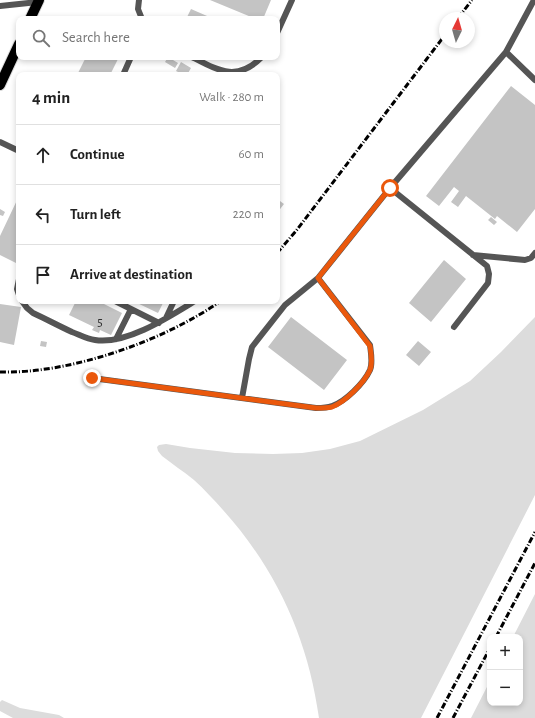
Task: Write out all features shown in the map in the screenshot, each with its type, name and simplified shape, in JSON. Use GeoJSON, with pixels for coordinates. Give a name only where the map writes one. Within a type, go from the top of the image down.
{"type":"FeatureCollection","features":[{"type":"Feature","properties":{"kind":"main road"},"geometry":{"type":"LineString","coordinates":[[31,16],[38,1]]}},
{"type":"Feature","properties":{"kind":"main road"},"geometry":{"type":"LineString","coordinates":[[0,85],[16,50]]}},
{"type":"Feature","properties":{"kind":"lane"},"geometry":{"type":"LineString","coordinates":[[139,0],[138,9],[141,16]]}},
{"type":"Feature","properties":{"kind":"lane"},"geometry":{"type":"LineString","coordinates":[[280,26],[292,0]]}},
{"type":"Feature","properties":{"kind":"lane"},"geometry":{"type":"LineString","coordinates":[[242,398],[248,359],[252,347],[286,305],[318,278],[390,188],[506,52],[534,0]]}},
{"type":"Feature","properties":{"kind":"lane"},"geometry":{"type":"LineString","coordinates":[[0,6],[38,1]]}},
{"type":"Feature","properties":{"kind":"lane"},"geometry":{"type":"LineString","coordinates":[[506,52],[535,80]]}},
{"type":"Feature","properties":{"kind":"lane"},"geometry":{"type":"LineString","coordinates":[[124,72],[130,60]]}},
{"type":"Feature","properties":{"kind":"lane"},"geometry":{"type":"LineString","coordinates":[[198,60],[219,70],[230,72]]}},
{"type":"Feature","properties":{"kind":"lane"},"geometry":{"type":"LineString","coordinates":[[238,72],[249,68],[258,60]]}},
{"type":"Feature","properties":{"kind":"lane"},"geometry":{"type":"LineString","coordinates":[[0,142],[16,150]]}},
{"type":"Feature","properties":{"kind":"lane"},"geometry":{"type":"LineString","coordinates":[[390,188],[487,266],[489,274],[488,283],[454,327]]}},
{"type":"Feature","properties":{"kind":"lane"},"geometry":{"type":"LineString","coordinates":[[473,255],[525,260],[531,258],[535,253]]}},
{"type":"Feature","properties":{"kind":"lane"},"geometry":{"type":"LineString","coordinates":[[92,378],[316,408],[331,407],[343,401],[356,390],[370,370],[372,359],[370,346],[318,278]]}},
{"type":"Feature","properties":{"kind":"lane"},"geometry":{"type":"LineString","coordinates":[[24,304],[33,314],[88,339],[100,341],[116,339],[140,332],[159,323],[190,304]]}},
{"type":"Feature","properties":{"kind":"lane"},"geometry":{"type":"LineString","coordinates":[[121,304],[159,323]]}},
{"type":"Feature","properties":{"kind":"lane"},"geometry":{"type":"LineString","coordinates":[[166,318],[173,304]]}},
{"type":"Feature","properties":{"kind":"lane"},"geometry":{"type":"LineString","coordinates":[[116,339],[131,309]]}},
{"type":"Feature","properties":{"kind":"shaded area"},"geometry":{"type":"Polygon","coordinates":[[[535,317],[535,495],[421,718],[319,718],[314,689],[298,633],[274,581],[242,533],[223,510],[194,480],[162,456],[157,447],[159,445],[166,444],[235,453],[273,454],[302,453],[330,449],[360,441],[423,410],[470,381],[535,317]]]}},
{"type":"Feature","properties":{"kind":"shaded area"},"geometry":{"type":"Polygon","coordinates":[[[535,594],[535,718],[471,718],[487,687],[487,706],[523,706],[523,634],[515,634],[535,594]]]}},
{"type":"Feature","properties":{"kind":"shaded area"},"geometry":{"type":"Polygon","coordinates":[[[2,700],[20,708],[59,715],[64,718],[13,718],[0,711],[0,702],[2,700]]]}},
{"type":"Feature","properties":{"kind":"building"},"geometry":{"type":"Polygon","coordinates":[[[210,0],[271,0],[264,16],[249,16],[210,0]]]}},
{"type":"Feature","properties":{"kind":"building"},"geometry":{"type":"Polygon","coordinates":[[[191,9],[207,16],[188,16],[191,9]]]}},
{"type":"Feature","properties":{"kind":"building"},"geometry":{"type":"Polygon","coordinates":[[[84,60],[118,60],[112,72],[78,72],[84,60]]]}},
{"type":"Feature","properties":{"kind":"building"},"geometry":{"type":"Polygon","coordinates":[[[166,60],[173,60],[178,63],[175,68],[165,62],[166,60]]]}},
{"type":"Feature","properties":{"kind":"building"},"geometry":{"type":"Polygon","coordinates":[[[181,62],[191,68],[189,72],[176,71],[181,62]]]}},
{"type":"Feature","properties":{"kind":"building"},"geometry":{"type":"Polygon","coordinates":[[[511,86],[535,105],[535,209],[517,232],[497,216],[495,219],[466,196],[458,207],[451,202],[459,191],[454,187],[439,206],[426,196],[511,86]]]}},
{"type":"Feature","properties":{"kind":"building"},"geometry":{"type":"Polygon","coordinates":[[[280,201],[284,204],[280,209],[280,201]]]}},
{"type":"Feature","properties":{"kind":"building"},"geometry":{"type":"Polygon","coordinates":[[[16,202],[16,263],[0,255],[0,236],[16,202]]]}},
{"type":"Feature","properties":{"kind":"building"},"geometry":{"type":"Polygon","coordinates":[[[0,209],[5,212],[3,216],[0,215],[0,209]]]}},
{"type":"Feature","properties":{"kind":"building"},"geometry":{"type":"Polygon","coordinates":[[[491,217],[497,222],[494,225],[488,220],[491,217]]]}},
{"type":"Feature","properties":{"kind":"building"},"geometry":{"type":"Polygon","coordinates":[[[444,260],[466,279],[431,322],[409,303],[444,260]]]}},
{"type":"Feature","properties":{"kind":"building"},"geometry":{"type":"Polygon","coordinates":[[[0,304],[21,307],[14,345],[0,342],[0,304]]]}},
{"type":"Feature","properties":{"kind":"building"},"geometry":{"type":"Polygon","coordinates":[[[74,304],[104,304],[122,313],[111,335],[100,330],[99,333],[92,330],[94,327],[69,315],[74,304]]]}},
{"type":"Feature","properties":{"kind":"building"},"geometry":{"type":"Polygon","coordinates":[[[139,304],[162,304],[158,313],[139,304]]]}},
{"type":"Feature","properties":{"kind":"building"},"geometry":{"type":"Polygon","coordinates":[[[291,317],[347,360],[324,390],[268,347],[291,317]]]}},
{"type":"Feature","properties":{"kind":"building"},"geometry":{"type":"Polygon","coordinates":[[[41,341],[47,342],[46,347],[40,346],[41,341]]]}},
{"type":"Feature","properties":{"kind":"building"},"geometry":{"type":"Polygon","coordinates":[[[418,341],[431,352],[419,366],[406,355],[418,341]]]}},
{"type":"Feature","properties":{"kind":"railway"},"geometry":{"type":"LineString","coordinates":[[463,12],[472,0]]}},
{"type":"Feature","properties":{"kind":"railway"},"geometry":{"type":"LineString","coordinates":[[280,250],[296,231],[439,43]]}},
{"type":"Feature","properties":{"kind":"railway"},"geometry":{"type":"LineString","coordinates":[[0,372],[28,371],[56,367],[86,361],[115,352],[144,342],[172,329],[198,316],[216,304]]}},
{"type":"Feature","properties":{"kind":"railway"},"geometry":{"type":"LineString","coordinates":[[437,718],[535,532]]}},
{"type":"Feature","properties":{"kind":"railway"},"geometry":{"type":"LineString","coordinates":[[498,634],[535,563]]}},
{"type":"Feature","properties":{"kind":"railway"},"geometry":{"type":"LineString","coordinates":[[453,718],[487,654]]}},
{"type":"Feature","properties":{"kind":"route"},"geometry":{"type":"LineString","coordinates":[[92,378],[316,408],[331,407],[343,401],[356,390],[370,370],[372,359],[370,346],[318,278],[390,188]]}}]}
